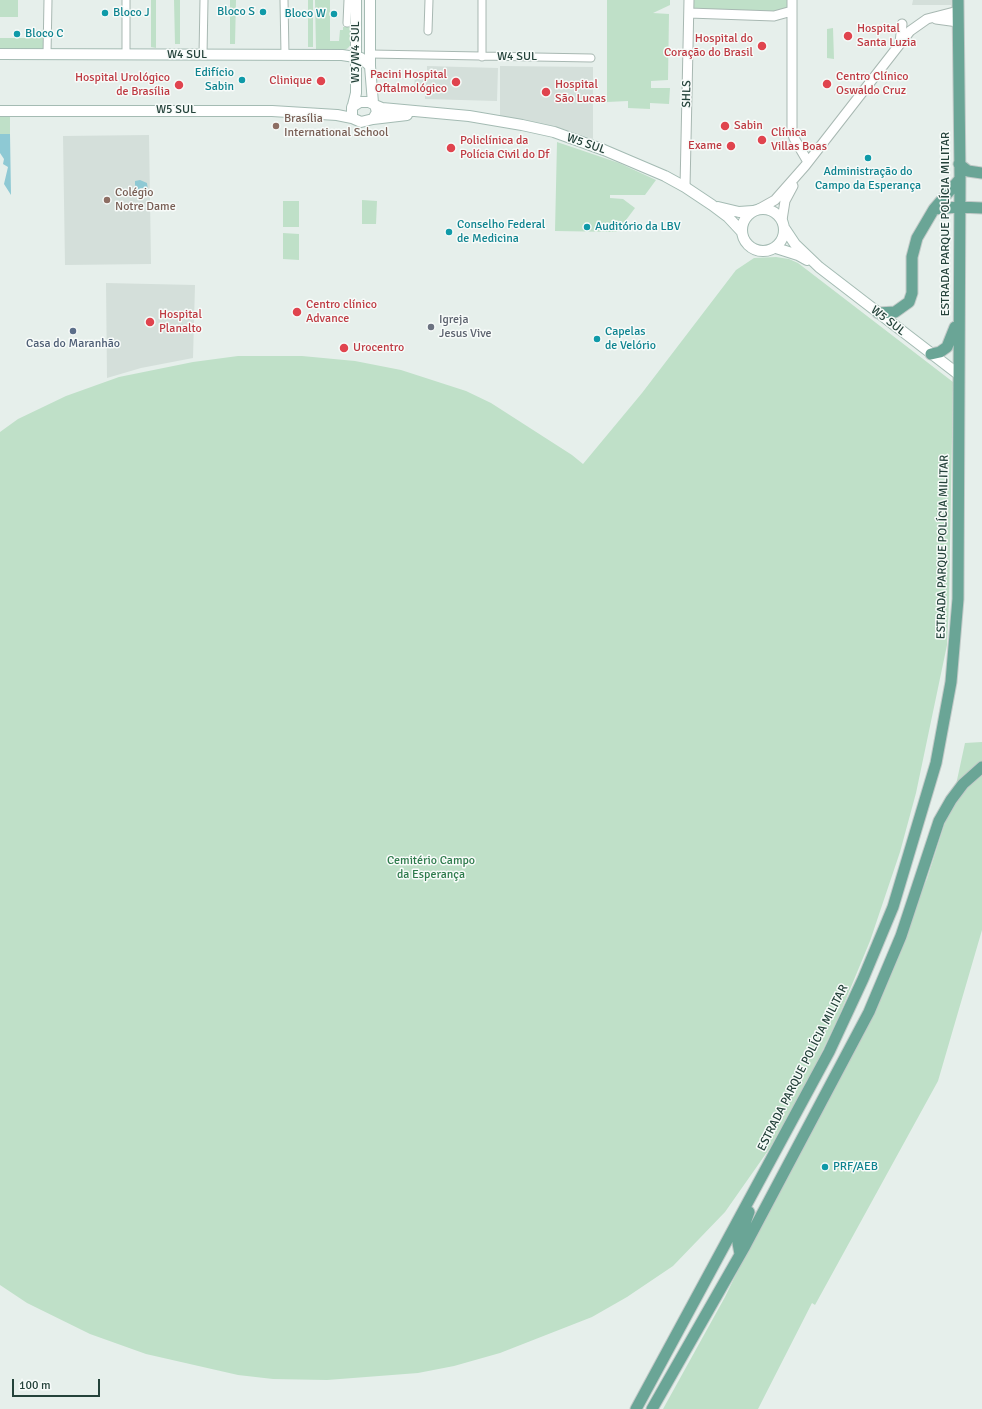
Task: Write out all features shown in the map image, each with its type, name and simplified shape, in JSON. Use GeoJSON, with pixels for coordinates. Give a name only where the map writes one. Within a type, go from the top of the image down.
{"type":"FeatureCollection","features":[{"type":"Feature","properties":{"kind":"main road","name":"W3/W4 SUL"},"geometry":{"type":"LineString","coordinates":[[353,104],[356,93],[356,0]]}},
{"type":"Feature","properties":{"kind":"main road","name":"W3/W4 SUL"},"geometry":{"type":"LineString","coordinates":[[370,0],[370,66],[374,104]]}},
{"type":"Feature","properties":{"kind":"main road","name":"ESTRADA PARQUE POLÍCIA MILITAR"},"geometry":{"type":"LineString","coordinates":[[636,1409],[828,1052],[863,979],[893,907],[934,771],[951,682],[958,599],[958,11]]}},
{"type":"Feature","properties":{"kind":"main road"},"geometry":{"type":"LineString","coordinates":[[342,56],[352,52],[357,44]]}},
{"type":"Feature","properties":{"kind":"main road","name":"W4 SUL"},"geometry":{"type":"LineString","coordinates":[[0,54],[285,54],[357,56]]}},
{"type":"Feature","properties":{"kind":"main road"},"geometry":{"type":"LineString","coordinates":[[357,56],[370,66]]}},
{"type":"Feature","properties":{"kind":"main road"},"geometry":{"type":"LineString","coordinates":[[360,102],[374,104],[377,112],[373,119],[361,122],[352,118],[351,110],[353,104],[360,102]]}},
{"type":"Feature","properties":{"kind":"main road","name":"W5 SUL"},"geometry":{"type":"LineString","coordinates":[[374,104],[382,108],[414,110],[490,119],[554,132],[604,150],[665,176],[686,187],[712,205],[742,232]]}},
{"type":"Feature","properties":{"kind":"main road","name":"W5 SUL"},"geometry":{"type":"LineString","coordinates":[[0,111],[272,111],[337,115],[352,118]]}},
{"type":"Feature","properties":{"kind":"main road","name":"W5 SUL"},"geometry":{"type":"LineString","coordinates":[[373,119],[425,112]]}},
{"type":"Feature","properties":{"kind":"main road"},"geometry":{"type":"LineString","coordinates":[[959,164],[968,171],[982,173]]}},
{"type":"Feature","properties":{"kind":"main road"},"geometry":{"type":"LineString","coordinates":[[878,313],[895,312],[909,302],[912,293],[912,257],[917,238],[934,209],[959,180]]}},
{"type":"Feature","properties":{"kind":"main road","name":"W5 SUL"},"geometry":{"type":"LineString","coordinates":[[712,205],[732,211],[746,212],[756,210]]}},
{"type":"Feature","properties":{"kind":"main road"},"geometry":{"type":"LineString","coordinates":[[934,209],[959,207],[982,208]]}},
{"type":"Feature","properties":{"kind":"main road"},"geometry":{"type":"LineString","coordinates":[[756,210],[773,210],[784,224],[783,239],[776,248],[762,252],[754,249],[747,243],[742,232],[744,220],[756,210]]}},
{"type":"Feature","properties":{"kind":"main road","name":"W5 SUL"},"geometry":{"type":"LineString","coordinates":[[784,224],[795,244],[819,267],[958,374]]}},
{"type":"Feature","properties":{"kind":"main road","name":"W5 SUL"},"geometry":{"type":"LineString","coordinates":[[776,248],[798,255],[819,267]]}},
{"type":"Feature","properties":{"kind":"main road"},"geometry":{"type":"LineString","coordinates":[[931,354],[947,347],[958,321]]}},
{"type":"Feature","properties":{"kind":"main road"},"geometry":{"type":"LineString","coordinates":[[652,1409],[740,1254],[869,1012],[901,936],[939,821],[951,800],[963,784],[982,767]]}},
{"type":"Feature","properties":{"kind":"main road"},"geometry":{"type":"LineString","coordinates":[[893,907],[887,932],[888,937],[894,940],[901,936]]}},
{"type":"Feature","properties":{"kind":"main road"},"geometry":{"type":"LineString","coordinates":[[863,979],[871,978],[875,983],[869,1012]]}},
{"type":"Feature","properties":{"kind":"main road"},"geometry":{"type":"LineString","coordinates":[[740,1254],[738,1243],[740,1233],[766,1166]]}},
{"type":"Feature","properties":{"kind":"street"},"geometry":{"type":"LineString","coordinates":[[47,54],[48,0]]}},
{"type":"Feature","properties":{"kind":"street"},"geometry":{"type":"LineString","coordinates":[[126,0],[126,55]]}},
{"type":"Feature","properties":{"kind":"street"},"geometry":{"type":"LineString","coordinates":[[203,55],[204,0]]}},
{"type":"Feature","properties":{"kind":"street"},"geometry":{"type":"LineString","coordinates":[[284,0],[285,54]]}},
{"type":"Feature","properties":{"kind":"street"},"geometry":{"type":"LineString","coordinates":[[347,23],[348,0]]}},
{"type":"Feature","properties":{"kind":"street"},"geometry":{"type":"LineString","coordinates":[[428,31],[429,0]]}},
{"type":"Feature","properties":{"kind":"street"},"geometry":{"type":"LineString","coordinates":[[482,0],[482,57]]}},
{"type":"Feature","properties":{"kind":"street","name":"SHLS"},"geometry":{"type":"LineString","coordinates":[[686,187],[689,0]]}},
{"type":"Feature","properties":{"kind":"street"},"geometry":{"type":"LineString","coordinates":[[792,0],[791,126],[792,135],[807,164]]}},
{"type":"Feature","properties":{"kind":"street"},"geometry":{"type":"LineString","coordinates":[[689,13],[774,16],[792,11]]}},
{"type":"Feature","properties":{"kind":"street"},"geometry":{"type":"LineString","coordinates":[[784,224],[785,201],[807,164],[900,43],[916,25],[923,20],[958,11]]}},
{"type":"Feature","properties":{"kind":"street"},"geometry":{"type":"LineString","coordinates":[[900,43],[902,24]]}},
{"type":"Feature","properties":{"kind":"street","name":"W4 SUL"},"geometry":{"type":"LineString","coordinates":[[370,54],[591,58]]}},
{"type":"Feature","properties":{"kind":"street"},"geometry":{"type":"LineString","coordinates":[[797,143],[814,154]]}},
{"type":"Feature","properties":{"kind":"street"},"geometry":{"type":"LineString","coordinates":[[756,210],[775,200],[807,164]]}},
{"type":"Feature","properties":{"kind":"shaded area"},"geometry":{"type":"Polygon","coordinates":[[[913,0],[951,0],[951,5],[912,5],[913,0]]]}},
{"type":"Feature","properties":{"kind":"shaded area","name":"Pacini Hospital Oftalmológico"},"geometry":{"type":"Polygon","coordinates":[[[427,66],[498,68],[497,101],[425,99],[425,93],[414,93],[415,71],[427,71],[427,66]]]}},
{"type":"Feature","properties":{"kind":"shaded area","name":"Hospital São Lucas"},"geometry":{"type":"Polygon","coordinates":[[[500,66],[593,67],[593,139],[563,129],[500,118],[500,66]]]}},
{"type":"Feature","properties":{"kind":"shaded area","name":"Colégio Notre Dame"},"geometry":{"type":"Polygon","coordinates":[[[149,135],[151,264],[65,265],[63,136],[149,135]]]}},
{"type":"Feature","properties":{"kind":"shaded area","name":"Hospital Planalto"},"geometry":{"type":"Polygon","coordinates":[[[106,283],[195,285],[193,358],[141,368],[107,378],[106,283]]]}},
{"type":"Feature","properties":{"kind":"green space"},"geometry":{"type":"Polygon","coordinates":[[[0,0],[18,0],[18,17],[0,17],[0,0]]]}},
{"type":"Feature","properties":{"kind":"green space"},"geometry":{"type":"Polygon","coordinates":[[[151,0],[156,0],[156,48],[151,47],[151,0]]]}},
{"type":"Feature","properties":{"kind":"green space"},"geometry":{"type":"Polygon","coordinates":[[[174,0],[180,0],[180,44],[175,44],[174,0]]]}},
{"type":"Feature","properties":{"kind":"green space"},"geometry":{"type":"Polygon","coordinates":[[[230,0],[236,0],[235,44],[230,44],[230,0]]]}},
{"type":"Feature","properties":{"kind":"green space"},"geometry":{"type":"Polygon","coordinates":[[[308,0],[313,0],[313,47],[308,47],[308,0]]]}},
{"type":"Feature","properties":{"kind":"green space"},"geometry":{"type":"Polygon","coordinates":[[[315,0],[330,0],[330,41],[339,41],[340,30],[343,30],[343,27],[356,27],[353,42],[345,50],[316,49],[315,0]]]}},
{"type":"Feature","properties":{"kind":"green space"},"geometry":{"type":"Polygon","coordinates":[[[607,0],[670,0],[670,5],[653,13],[669,14],[668,80],[651,81],[651,88],[670,88],[669,104],[650,103],[650,109],[628,108],[628,101],[607,102],[607,0]]]}},
{"type":"Feature","properties":{"kind":"green space"},"geometry":{"type":"Polygon","coordinates":[[[689,0],[792,0],[792,11],[780,16],[689,13],[689,0]]]}},
{"type":"Feature","properties":{"kind":"green space"},"geometry":{"type":"Polygon","coordinates":[[[833,28],[834,59],[827,58],[827,29],[833,28]]]}},
{"type":"Feature","properties":{"kind":"green space"},"geometry":{"type":"Polygon","coordinates":[[[33,30],[45,30],[45,46],[43,50],[0,49],[0,38],[33,38],[33,30]]]}},
{"type":"Feature","properties":{"kind":"green space"},"geometry":{"type":"Polygon","coordinates":[[[0,117],[10,117],[10,134],[0,134],[0,117]]]}},
{"type":"Feature","properties":{"kind":"green space","name":"Auditório da LBV"},"geometry":{"type":"Polygon","coordinates":[[[557,142],[619,163],[656,180],[645,195],[610,195],[610,198],[623,199],[635,208],[617,232],[555,231],[557,142]]]}},
{"type":"Feature","properties":{"kind":"green space"},"geometry":{"type":"Polygon","coordinates":[[[362,200],[377,201],[376,224],[362,224],[362,200]]]}},
{"type":"Feature","properties":{"kind":"green space"},"geometry":{"type":"Polygon","coordinates":[[[283,201],[299,201],[299,227],[283,227],[283,201]]]}},
{"type":"Feature","properties":{"kind":"green space"},"geometry":{"type":"Polygon","coordinates":[[[283,233],[299,234],[299,260],[283,259],[283,233]]]}},
{"type":"Feature","properties":{"kind":"green space","name":"Cemitério Campo da Esperança"},"geometry":{"type":"Polygon","coordinates":[[[776,257],[789,259],[798,263],[953,382],[947,645],[916,793],[900,852],[870,941],[839,1016],[806,1085],[772,1145],[725,1212],[673,1266],[627,1297],[592,1317],[500,1353],[454,1366],[418,1373],[327,1380],[273,1379],[238,1375],[146,1354],[90,1334],[27,1303],[0,1285],[0,432],[18,419],[66,396],[119,377],[193,362],[238,356],[302,356],[355,361],[401,370],[466,391],[491,403],[572,455],[583,464],[642,393],[736,270],[754,258],[776,257]]]}},
{"type":"Feature","properties":{"kind":"green space"},"geometry":{"type":"Polygon","coordinates":[[[982,742],[982,930],[938,1081],[815,1305],[812,1303],[758,1409],[663,1409],[725,1297],[754,1237],[861,1032],[927,879],[954,794],[965,743],[982,742]]]}},
{"type":"Feature","properties":{"kind":"water"},"geometry":{"type":"Polygon","coordinates":[[[0,134],[10,134],[11,195],[4,184],[8,167],[3,164],[4,159],[0,153],[0,134]]]}},
{"type":"Feature","properties":{"kind":"water"},"geometry":{"type":"Polygon","coordinates":[[[140,180],[147,183],[148,191],[142,188],[137,190],[135,188],[135,181],[140,180]]]}},
{"type":"Feature","properties":{"kind":"place","name":"Bloco S"},"geometry":{"type":"Point","coordinates":[263,12]}},
{"type":"Feature","properties":{"kind":"place","name":"Bloco J"},"geometry":{"type":"Point","coordinates":[105,13]}},
{"type":"Feature","properties":{"kind":"place","name":"Bloco W"},"geometry":{"type":"Point","coordinates":[334,14]}},
{"type":"Feature","properties":{"kind":"place","name":"Bloco C"},"geometry":{"type":"Point","coordinates":[17,34]}},
{"type":"Feature","properties":{"kind":"place","name":"Hospital Santa Luzia"},"geometry":{"type":"Point","coordinates":[848,36]}},
{"type":"Feature","properties":{"kind":"place","name":"Hospital do Coração do Brasil"},"geometry":{"type":"Point","coordinates":[762,46]}},
{"type":"Feature","properties":{"kind":"place","name":"Edifício Sabin"},"geometry":{"type":"Point","coordinates":[242,80]}},
{"type":"Feature","properties":{"kind":"place","name":"Clinique"},"geometry":{"type":"Point","coordinates":[321,81]}},
{"type":"Feature","properties":{"kind":"place","name":"Pacini Hospital Oftalmológico"},"geometry":{"type":"Point","coordinates":[456,82]}},
{"type":"Feature","properties":{"kind":"place","name":"Centro Clínico Oswaldo Cruz"},"geometry":{"type":"Point","coordinates":[827,84]}},
{"type":"Feature","properties":{"kind":"place","name":"Hospital Urológico de Brasília"},"geometry":{"type":"Point","coordinates":[179,85]}},
{"type":"Feature","properties":{"kind":"place","name":"Hospital São Lucas"},"geometry":{"type":"Point","coordinates":[546,92]}},
{"type":"Feature","properties":{"kind":"place","name":"Brasília International School"},"geometry":{"type":"Point","coordinates":[276,126]}},
{"type":"Feature","properties":{"kind":"place","name":"Sabin"},"geometry":{"type":"Point","coordinates":[725,126]}},
{"type":"Feature","properties":{"kind":"place","name":"Clínica Villas Boas"},"geometry":{"type":"Point","coordinates":[762,140]}},
{"type":"Feature","properties":{"kind":"place","name":"Exame"},"geometry":{"type":"Point","coordinates":[731,146]}},
{"type":"Feature","properties":{"kind":"place","name":"Policlínica da Polícia Civil do Df"},"geometry":{"type":"Point","coordinates":[451,148]}},
{"type":"Feature","properties":{"kind":"place","name":"Administração do Campo da Esperança"},"geometry":{"type":"Point","coordinates":[868,158]}},
{"type":"Feature","properties":{"kind":"place","name":"Colégio Notre Dame"},"geometry":{"type":"Point","coordinates":[107,200]}},
{"type":"Feature","properties":{"kind":"place","name":"Auditório da LBV"},"geometry":{"type":"Point","coordinates":[587,227]}},
{"type":"Feature","properties":{"kind":"place","name":"Conselho Federal de Medicina"},"geometry":{"type":"Point","coordinates":[449,232]}},
{"type":"Feature","properties":{"kind":"place","name":"Centro clínico Advance"},"geometry":{"type":"Point","coordinates":[297,312]}},
{"type":"Feature","properties":{"kind":"place","name":"Hospital Planalto"},"geometry":{"type":"Point","coordinates":[150,322]}},
{"type":"Feature","properties":{"kind":"place","name":"Igreja Jesus Vive"},"geometry":{"type":"Point","coordinates":[431,327]}},
{"type":"Feature","properties":{"kind":"place","name":"Casa do Maranhão"},"geometry":{"type":"Point","coordinates":[73,331]}},
{"type":"Feature","properties":{"kind":"place","name":"Capelas de Velório"},"geometry":{"type":"Point","coordinates":[597,339]}},
{"type":"Feature","properties":{"kind":"place","name":"Urocentro"},"geometry":{"type":"Point","coordinates":[344,348]}},
{"type":"Feature","properties":{"kind":"place","name":"PRF/AEB"},"geometry":{"type":"Point","coordinates":[825,1167]}}]}
